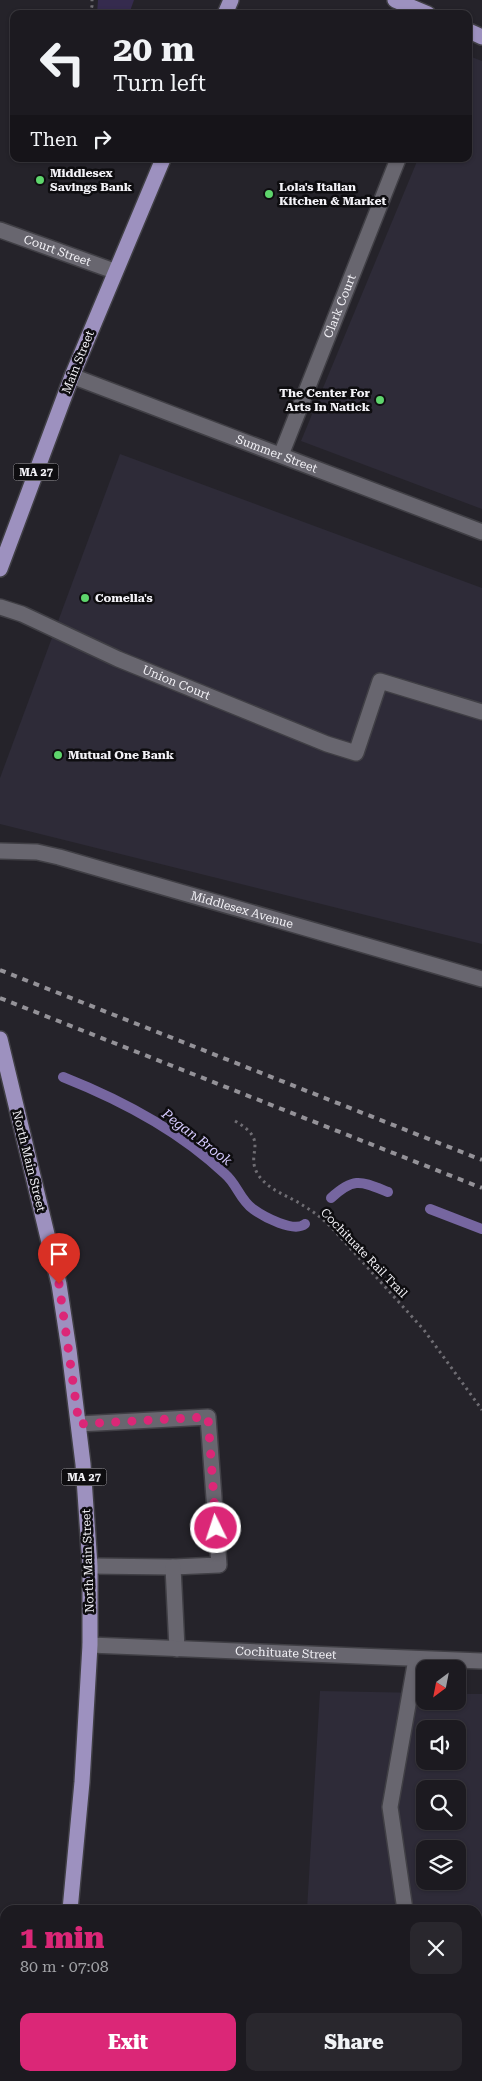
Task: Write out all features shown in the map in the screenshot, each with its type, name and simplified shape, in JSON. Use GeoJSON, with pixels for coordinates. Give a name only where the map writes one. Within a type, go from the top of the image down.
{"type":"FeatureCollection","features":[{"type":"Feature","properties":{"kind":"main road"},"geometry":{"type":"LineString","coordinates":[[396,0],[419,10]]}},
{"type":"Feature","properties":{"kind":"main road","name":"Main Street"},"geometry":{"type":"LineString","coordinates":[[0,569],[72,376],[114,271],[162,162]]}},
{"type":"Feature","properties":{"kind":"main road","name":"North Main Street"},"geometry":{"type":"LineString","coordinates":[[1,1045],[3,1069],[59,1284],[79,1424],[90,1566],[90,1645],[83,1762],[70,1905]]}},
{"type":"Feature","properties":{"kind":"street","name":"Clark Court"},"geometry":{"type":"LineString","coordinates":[[280,455],[397,162]]}},
{"type":"Feature","properties":{"kind":"street","name":"Court Street"},"geometry":{"type":"LineString","coordinates":[[0,230],[114,271]]}},
{"type":"Feature","properties":{"kind":"street","name":"Summer Street"},"geometry":{"type":"LineString","coordinates":[[72,376],[482,532]]}},
{"type":"Feature","properties":{"kind":"street","name":"Union Court"},"geometry":{"type":"LineString","coordinates":[[0,606],[22,614],[118,659],[327,744],[356,753],[380,681],[482,712]]}},
{"type":"Feature","properties":{"kind":"street","name":"Middlesex Avenue"},"geometry":{"type":"LineString","coordinates":[[0,851],[37,852],[59,856],[482,978]]}},
{"type":"Feature","properties":{"kind":"street"},"geometry":{"type":"LineString","coordinates":[[79,1424],[208,1417],[219,1565],[173,1567],[90,1566]]}},
{"type":"Feature","properties":{"kind":"street"},"geometry":{"type":"LineString","coordinates":[[173,1567],[177,1648]]}},
{"type":"Feature","properties":{"kind":"street","name":"Cochituate Street"},"geometry":{"type":"LineString","coordinates":[[90,1645],[482,1661]]}},
{"type":"Feature","properties":{"kind":"street"},"geometry":{"type":"LineString","coordinates":[[404,1905],[390,1807],[416,1659]]}},
{"type":"Feature","properties":{"kind":"path","name":"Cochituate Rail Trail"},"geometry":{"type":"LineString","coordinates":[[235,1121],[250,1131],[254,1137],[255,1166],[264,1181],[271,1188],[319,1216],[331,1227],[424,1330],[482,1410]]}},
{"type":"Feature","properties":{"kind":"shaded area"},"geometry":{"type":"Polygon","coordinates":[[[98,0],[134,0],[130,10],[97,10],[98,0]]]}},
{"type":"Feature","properties":{"kind":"shaded area"},"geometry":{"type":"Polygon","coordinates":[[[472,57],[482,61],[482,509],[301,441],[417,162],[472,162],[472,57]]]}},
{"type":"Feature","properties":{"kind":"shaded area"},"geometry":{"type":"Polygon","coordinates":[[[120,454],[482,588],[482,944],[0,824],[0,778],[120,454]]]}},
{"type":"Feature","properties":{"kind":"shaded area"},"geometry":{"type":"Polygon","coordinates":[[[320,1691],[416,1693],[416,1710],[466,1710],[466,1694],[482,1694],[482,1905],[307,1905],[320,1691]]]}},
{"type":"Feature","properties":{"kind":"waterway","name":"Pegan Brook"},"geometry":{"type":"LineString","coordinates":[[63,1077],[128,1106],[169,1130],[207,1158],[233,1182],[249,1205],[271,1220],[294,1227],[305,1224]]}},
{"type":"Feature","properties":{"kind":"waterway","name":"Pegan Brook"},"geometry":{"type":"LineString","coordinates":[[331,1198],[346,1187],[358,1183],[371,1185],[388,1192]]}},
{"type":"Feature","properties":{"kind":"waterway","name":"Pegan Brook"},"geometry":{"type":"LineString","coordinates":[[430,1209],[482,1229]]}},
{"type":"Feature","properties":{"kind":"railway"},"geometry":{"type":"LineString","coordinates":[[0,970],[482,1160]]}},
{"type":"Feature","properties":{"kind":"railway"},"geometry":{"type":"LineString","coordinates":[[0,998],[482,1188]]}},
{"type":"Feature","properties":{"kind":"place","name":"Middlesex Savings Bank"},"geometry":{"type":"Point","coordinates":[40,180]}},
{"type":"Feature","properties":{"kind":"place","name":"Lola's Italian Kitchen & Market"},"geometry":{"type":"Point","coordinates":[269,194]}},
{"type":"Feature","properties":{"kind":"place","name":"The Center For Arts In Natick"},"geometry":{"type":"Point","coordinates":[380,400]}},
{"type":"Feature","properties":{"kind":"place","name":"Comella's"},"geometry":{"type":"Point","coordinates":[85,598]}},
{"type":"Feature","properties":{"kind":"place","name":"Mutual One Bank"},"geometry":{"type":"Point","coordinates":[58,755]}},
{"type":"Feature","properties":{"kind":"route"},"geometry":{"type":"LineString","coordinates":[[59,1284],[79,1424],[208,1417],[216,1528]]}}]}
